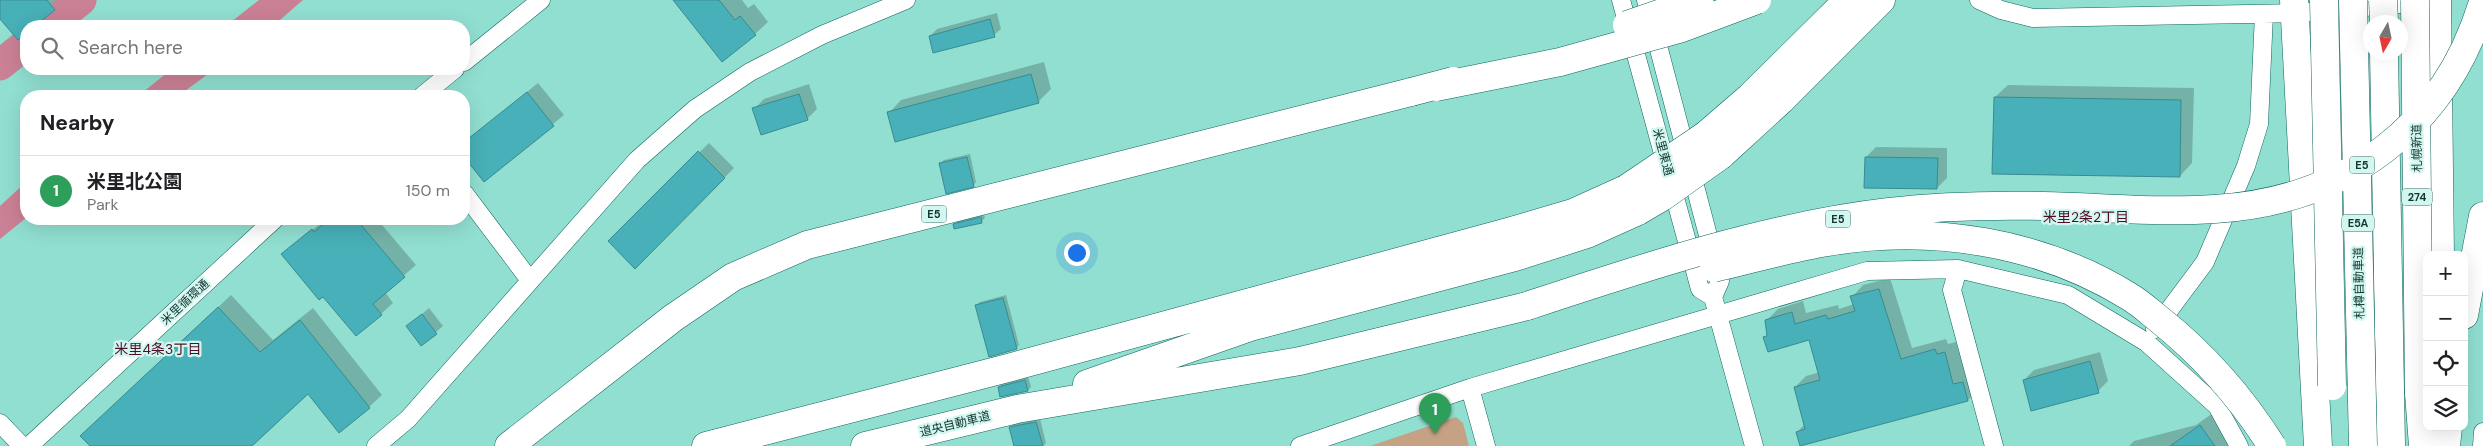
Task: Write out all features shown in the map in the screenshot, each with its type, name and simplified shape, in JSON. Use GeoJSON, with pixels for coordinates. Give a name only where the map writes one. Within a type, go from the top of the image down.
{"type":"FeatureCollection","features":[{"type":"Feature","properties":{"kind":"highway","name":"E5"},"geometry":{"type":"LineString","coordinates":[[509,446],[673,318],[732,277],[807,245],[1423,90],[1556,45],[1633,23],[1699,0]]}},
{"type":"Feature","properties":{"kind":"highway"},"geometry":{"type":"LineString","coordinates":[[1423,90],[1570,59],[1682,28],[1757,0]]}},
{"type":"Feature","properties":{"kind":"highway"},"geometry":{"type":"LineString","coordinates":[[1713,145],[1750,97],[1848,0]]}},
{"type":"Feature","properties":{"kind":"highway"},"geometry":{"type":"LineString","coordinates":[[1017,409],[1250,326],[1515,257],[1587,234],[1632,200],[1781,100],[1881,0]]}},
{"type":"Feature","properties":{"kind":"highway"},"geometry":{"type":"LineString","coordinates":[[2318,446],[2323,377],[2324,0]]}},
{"type":"Feature","properties":{"kind":"highway","name":"札樽自動車道"},"geometry":{"type":"LineString","coordinates":[[2353,0],[2363,446]]}},
{"type":"Feature","properties":{"kind":"highway"},"geometry":{"type":"LineString","coordinates":[[2383,0],[2384,15]]}},
{"type":"Feature","properties":{"kind":"highway","name":"札幌新道"},"geometry":{"type":"LineString","coordinates":[[2415,0],[2420,394],[2423,446]]}},
{"type":"Feature","properties":{"kind":"highway"},"geometry":{"type":"LineString","coordinates":[[2438,0],[2440,251]]}},
{"type":"Feature","properties":{"kind":"highway","name":"E5"},"geometry":{"type":"LineString","coordinates":[[1017,409],[1300,361],[1527,306],[1634,271],[1818,221],[1890,212],[1964,206],[2045,206],[2161,211],[2216,209],[2291,196],[2347,174],[2371,160],[2402,136],[2434,102],[2457,67],[2471,39],[2483,2]]}},
{"type":"Feature","properties":{"kind":"highway"},"geometry":{"type":"LineString","coordinates":[[2295,6],[2323,377],[2330,446]]}},
{"type":"Feature","properties":{"kind":"highway","name":"E5A"},"geometry":{"type":"LineString","coordinates":[[2384,60],[2391,446]]}},
{"type":"Feature","properties":{"kind":"highway"},"geometry":{"type":"LineString","coordinates":[[706,446],[1008,368],[1573,213],[1632,200]]}},
{"type":"Feature","properties":{"kind":"highway"},"geometry":{"type":"LineString","coordinates":[[2468,296],[2483,216]]}},
{"type":"Feature","properties":{"kind":"highway"},"geometry":{"type":"LineString","coordinates":[[1527,306],[1632,287],[1829,241],[1909,235],[1951,237],[1986,243],[2021,250],[2062,264],[2131,297],[2187,341],[2213,368],[2236,394],[2272,446]]}},
{"type":"Feature","properties":{"kind":"highway","name":"道央自動車道"},"geometry":{"type":"LineString","coordinates":[[864,446],[1017,409]]}},
{"type":"Feature","properties":{"kind":"highway"},"geometry":{"type":"LineString","coordinates":[[2435,446],[2436,431]]}},
{"type":"Feature","properties":{"kind":"highway"},"geometry":{"type":"LineString","coordinates":[[2446,446],[2448,431]]}},
{"type":"Feature","properties":{"kind":"street"},"geometry":{"type":"LineString","coordinates":[[470,57],[542,0]]}},
{"type":"Feature","properties":{"kind":"street"},"geometry":{"type":"LineString","coordinates":[[376,446],[408,419],[637,160],[695,110],[750,72],[822,35],[906,0]]}},
{"type":"Feature","properties":{"kind":"street","name":"米里東通"},"geometry":{"type":"LineString","coordinates":[[1621,0],[1700,289],[1713,296]]}},
{"type":"Feature","properties":{"kind":"street","name":"米里東通"},"geometry":{"type":"LineString","coordinates":[[1646,0],[1720,281],[1713,296],[1754,446]]}},
{"type":"Feature","properties":{"kind":"street"},"geometry":{"type":"LineString","coordinates":[[1979,0],[2001,10],[2033,18],[2264,14],[2295,6],[2442,0]]}},
{"type":"Feature","properties":{"kind":"street"},"geometry":{"type":"LineString","coordinates":[[2146,342],[2205,262],[2246,166],[2260,124],[2264,14]]}},
{"type":"Feature","properties":{"kind":"street"},"geometry":{"type":"LineString","coordinates":[[429,90],[448,75]]}},
{"type":"Feature","properties":{"kind":"street"},"geometry":{"type":"LineString","coordinates":[[470,201],[530,279]]}},
{"type":"Feature","properties":{"kind":"street","name":"米里循環通"},"geometry":{"type":"LineString","coordinates":[[29,446],[269,225]]}},
{"type":"Feature","properties":{"kind":"street"},"geometry":{"type":"LineString","coordinates":[[1958,269],[1952,290],[1994,446]]}},
{"type":"Feature","properties":{"kind":"street"},"geometry":{"type":"LineString","coordinates":[[1300,446],[1470,388],[1867,271],[1958,269],[2068,295],[2146,342],[2217,406],[2239,446]]}},
{"type":"Feature","properties":{"kind":"street"},"geometry":{"type":"LineString","coordinates":[[1470,388],[1486,446]]}},
{"type":"Feature","properties":{"kind":"street"},"geometry":{"type":"LineString","coordinates":[[0,423],[22,446]]}},
{"type":"Feature","properties":{"kind":"street"},"geometry":{"type":"LineString","coordinates":[[2482,446],[2483,432]]}},
{"type":"Feature","properties":{"kind":"shaded area"},"geometry":{"type":"Polygon","coordinates":[[[259,0],[303,0],[280,20],[234,20],[259,0]]]}},
{"type":"Feature","properties":{"kind":"shaded area"},"geometry":{"type":"Polygon","coordinates":[[[164,75],[207,75],[186,90],[146,90],[164,75]]]}},
{"type":"Feature","properties":{"kind":"shaded area"},"geometry":{"type":"Polygon","coordinates":[[[20,188],[20,223],[0,239],[0,206],[20,188]]]}},
{"type":"Feature","properties":{"kind":"shaded area"},"geometry":{"type":"Polygon","coordinates":[[[1456,417],[1463,423],[1469,446],[1370,446],[1456,417]]]}},
{"type":"Feature","properties":{"kind":"building"},"geometry":{"type":"Polygon","coordinates":[[[0,0],[47,0],[55,10],[42,20],[20,20],[20,38],[18,40],[0,19],[0,0]]]}},
{"type":"Feature","properties":{"kind":"building"},"geometry":{"type":"Polygon","coordinates":[[[673,0],[719,0],[735,20],[740,16],[756,35],[722,62],[673,0]]]}},
{"type":"Feature","properties":{"kind":"building"},"geometry":{"type":"Polygon","coordinates":[[[990,19],[995,37],[933,53],[929,36],[990,19]]]}},
{"type":"Feature","properties":{"kind":"building"},"geometry":{"type":"Polygon","coordinates":[[[1031,74],[1039,103],[895,142],[887,112],[1031,74]]]}},
{"type":"Feature","properties":{"kind":"building"},"geometry":{"type":"Polygon","coordinates":[[[527,92],[554,126],[484,182],[470,164],[470,137],[527,92]]]}},
{"type":"Feature","properties":{"kind":"building"},"geometry":{"type":"Polygon","coordinates":[[[799,94],[808,120],[761,135],[752,108],[799,94]]]}},
{"type":"Feature","properties":{"kind":"building"},"geometry":{"type":"Polygon","coordinates":[[[1994,97],[2181,100],[2180,177],[1992,174],[1994,97]]]}},
{"type":"Feature","properties":{"kind":"building"},"geometry":{"type":"Polygon","coordinates":[[[698,151],[725,178],[635,269],[608,241],[698,151]]]}},
{"type":"Feature","properties":{"kind":"building"},"geometry":{"type":"Polygon","coordinates":[[[967,157],[974,187],[946,194],[939,163],[967,157]]]}},
{"type":"Feature","properties":{"kind":"building"},"geometry":{"type":"Polygon","coordinates":[[[1865,157],[1938,158],[1937,189],[1864,188],[1865,157]]]}},
{"type":"Feature","properties":{"kind":"building"},"geometry":{"type":"Polygon","coordinates":[[[981,217],[982,223],[954,229],[953,224],[981,217]]]}},
{"type":"Feature","properties":{"kind":"building"},"geometry":{"type":"Polygon","coordinates":[[[322,225],[361,225],[405,277],[373,304],[382,315],[356,336],[323,297],[319,300],[281,254],[312,229],[314,232],[322,225]]]}},
{"type":"Feature","properties":{"kind":"building"},"geometry":{"type":"Polygon","coordinates":[[[1879,289],[1901,359],[1935,349],[1937,354],[1945,352],[1953,384],[1963,382],[1968,401],[1800,446],[1796,432],[1805,429],[1794,387],[1820,380],[1809,340],[1768,352],[1763,337],[1767,336],[1765,320],[1792,312],[1795,324],[1826,315],[1828,319],[1855,311],[1850,296],[1879,289]]]}},
{"type":"Feature","properties":{"kind":"building"},"geometry":{"type":"Polygon","coordinates":[[[1003,298],[1017,349],[989,357],[975,305],[1003,298]]]}},
{"type":"Feature","properties":{"kind":"building"},"geometry":{"type":"Polygon","coordinates":[[[218,307],[260,352],[300,320],[370,408],[339,433],[308,394],[252,446],[90,446],[80,436],[218,307]]]}},
{"type":"Feature","properties":{"kind":"building"},"geometry":{"type":"Polygon","coordinates":[[[422,314],[437,334],[421,346],[406,326],[422,314]]]}},
{"type":"Feature","properties":{"kind":"building"},"geometry":{"type":"Polygon","coordinates":[[[2090,361],[2099,393],[2031,411],[2023,380],[2090,361]]]}},
{"type":"Feature","properties":{"kind":"building"},"geometry":{"type":"Polygon","coordinates":[[[1025,380],[1028,391],[1000,397],[998,387],[1025,380]]]}},
{"type":"Feature","properties":{"kind":"building"},"geometry":{"type":"Polygon","coordinates":[[[1036,422],[1043,446],[1014,446],[1009,427],[1036,422]]]}},
{"type":"Feature","properties":{"kind":"building"},"geometry":{"type":"Polygon","coordinates":[[[2200,425],[2215,446],[2170,446],[2200,425]]]}},
{"type":"Feature","properties":{"kind":"waterway"},"geometry":{"type":"LineString","coordinates":[[56,20],[81,0]]}},
{"type":"Feature","properties":{"kind":"waterway"},"geometry":{"type":"LineString","coordinates":[[0,65],[20,49]]}},
{"type":"Feature","properties":{"kind":"place","name":"米里北公園"},"geometry":{"type":"Point","coordinates":[1435,434]}},
{"type":"Feature","properties":{"kind":"district","name":"米里2条2丁目"},"geometry":{"type":"Point","coordinates":[2086,217]}},
{"type":"Feature","properties":{"kind":"district","name":"米里4条3丁目"},"geometry":{"type":"Point","coordinates":[158,349]}}]}
